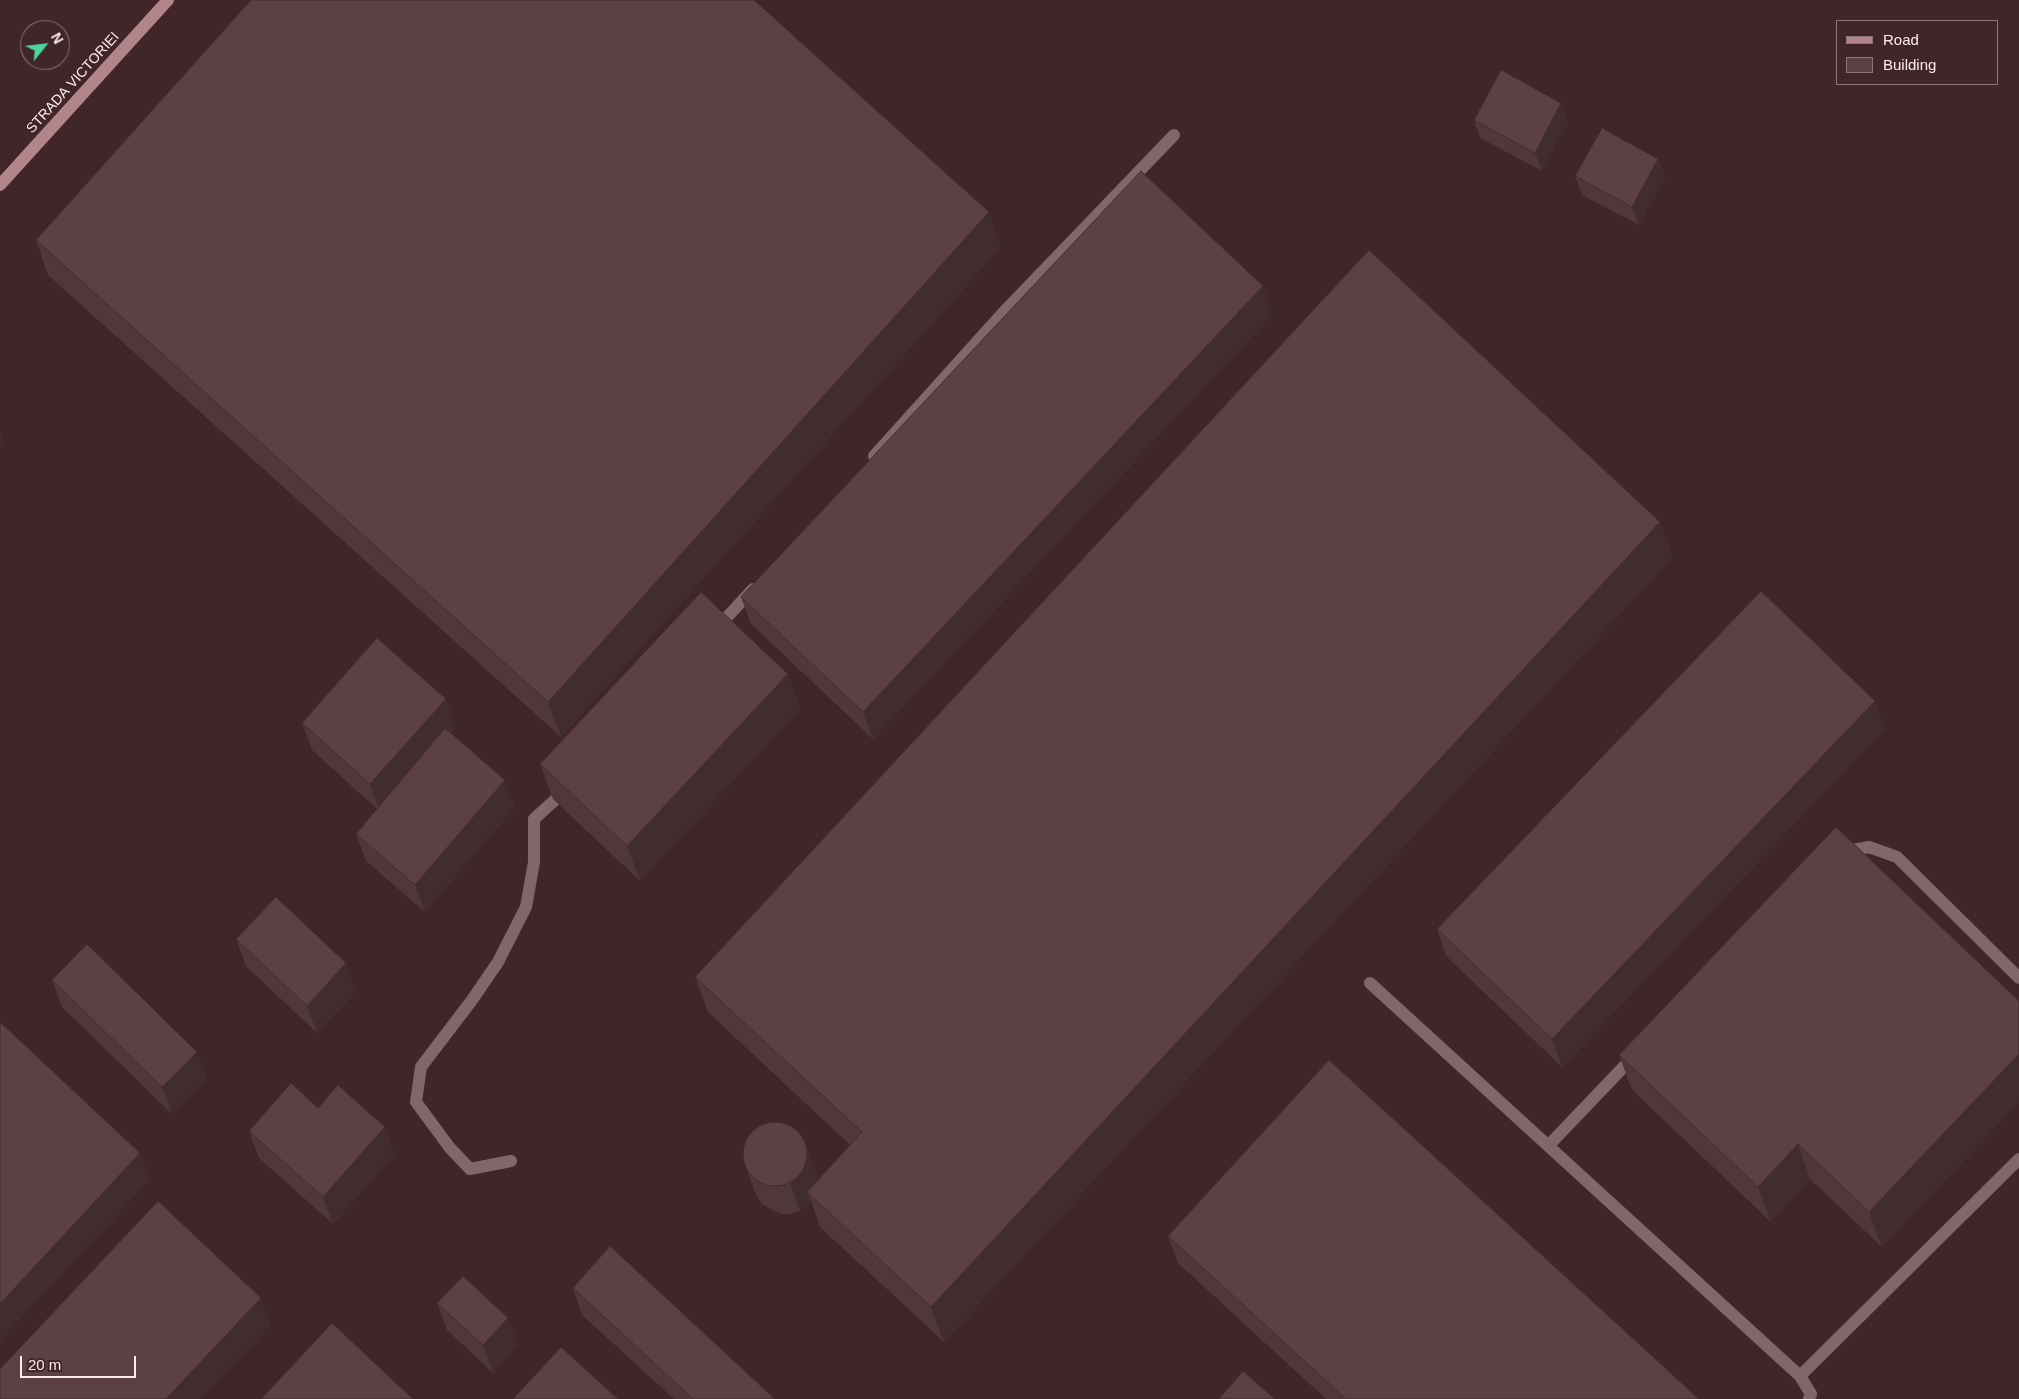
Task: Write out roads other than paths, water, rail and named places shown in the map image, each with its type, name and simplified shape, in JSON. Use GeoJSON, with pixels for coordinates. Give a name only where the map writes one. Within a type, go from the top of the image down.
{"type":"FeatureCollection","features":[{"type":"Feature","properties":{"kind":"main road","name":"STRADA VICTORIEI"},"geometry":{"type":"LineString","coordinates":[[0,185],[168,0]]}},
{"type":"Feature","properties":{"kind":"lane"},"geometry":{"type":"LineString","coordinates":[[868,462],[1001,316],[1174,135]]}},
{"type":"Feature","properties":{"kind":"lane"},"geometry":{"type":"LineString","coordinates":[[709,638],[762,579]]}},
{"type":"Feature","properties":{"kind":"lane"},"geometry":{"type":"LineString","coordinates":[[511,1162],[470,1169],[450,1148],[416,1102],[420,1067],[472,1000],[498,962],[526,907],[534,862],[534,819],[575,781]]}},
{"type":"Feature","properties":{"kind":"lane"},"geometry":{"type":"LineString","coordinates":[[1827,855],[1868,846],[1897,857],[2019,978]]}},
{"type":"Feature","properties":{"kind":"lane"},"geometry":{"type":"LineString","coordinates":[[1370,983],[1800,1376],[1811,1394],[1809,1399]]}},
{"type":"Feature","properties":{"kind":"lane"},"geometry":{"type":"LineString","coordinates":[[1549,1146],[1644,1046]]}},
{"type":"Feature","properties":{"kind":"lane"},"geometry":{"type":"LineString","coordinates":[[1800,1376],[2019,1159]]}}]}
